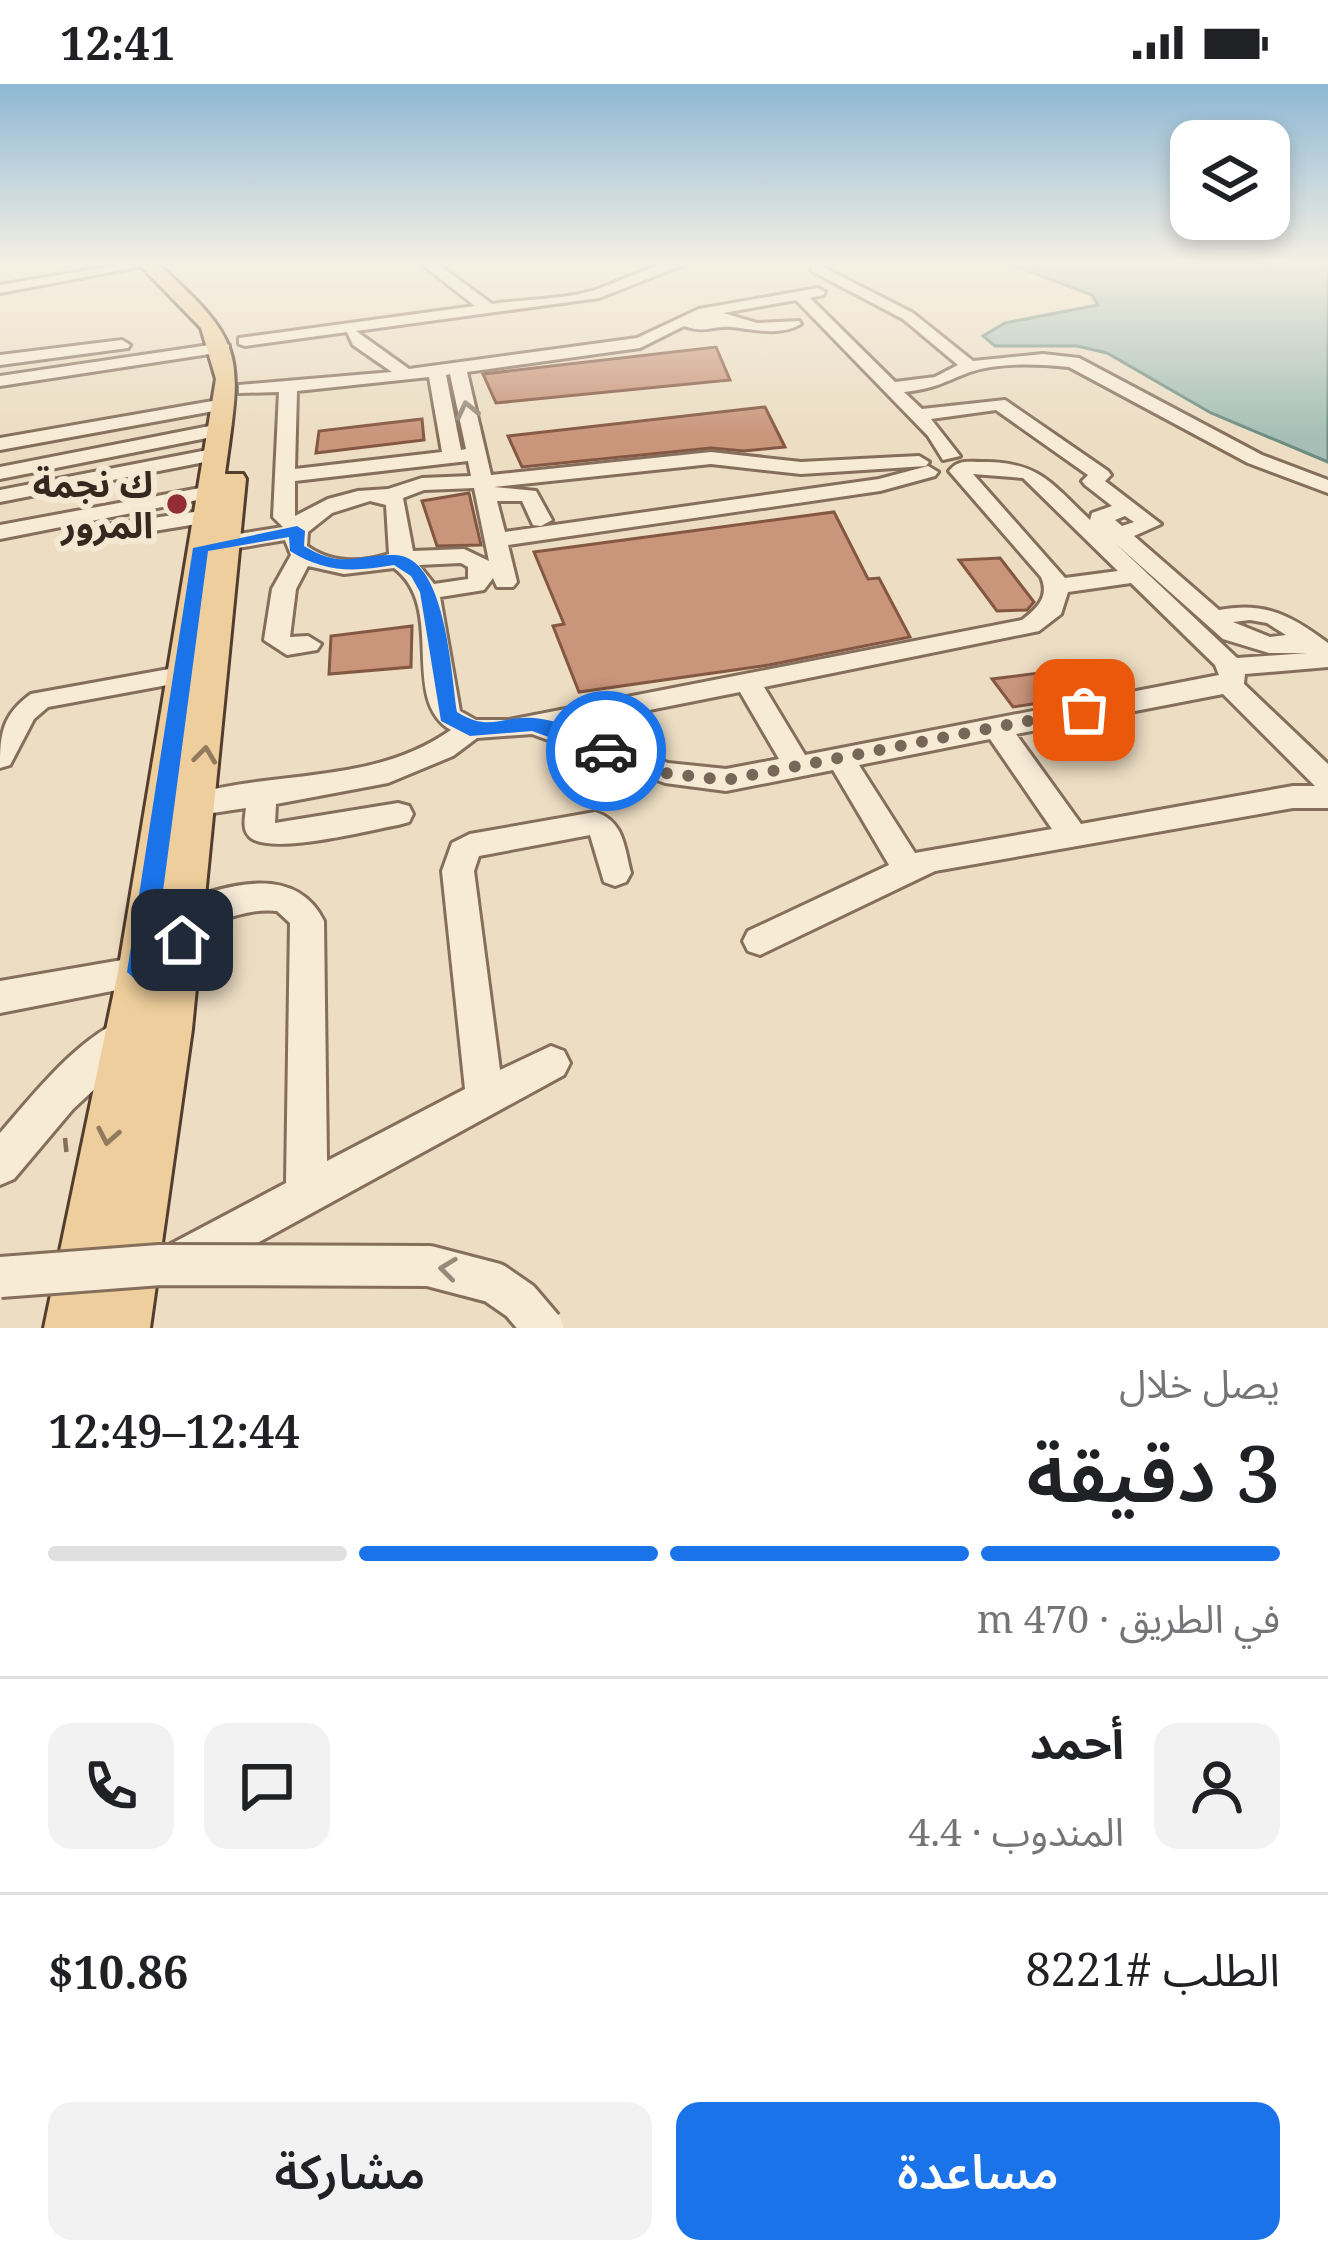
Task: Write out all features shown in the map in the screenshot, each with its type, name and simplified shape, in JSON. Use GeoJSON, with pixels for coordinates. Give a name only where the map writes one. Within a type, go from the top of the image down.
{"type":"FeatureCollection","features":[{"type":"Feature","properties":{"kind":"main road"},"geometry":{"type":"LineString","coordinates":[[124,1310],[179,965],[199,804],[228,341],[208,320]]}},
{"type":"Feature","properties":{"kind":"main road"},"geometry":{"type":"LineString","coordinates":[[72,1328],[139,972],[180,675],[218,471]]}},
{"type":"Feature","properties":{"kind":"street"},"geometry":{"type":"LineString","coordinates":[[0,359],[228,341],[399,320]]}},
{"type":"Feature","properties":{"kind":"street"},"geometry":{"type":"LineString","coordinates":[[93,535],[218,471],[288,386],[640,343],[661,337],[683,321],[705,328],[713,320]]}},
{"type":"Feature","properties":{"kind":"street"},"geometry":{"type":"LineString","coordinates":[[738,320],[774,327],[793,324]]}},
{"type":"Feature","properties":{"kind":"street"},"geometry":{"type":"LineString","coordinates":[[199,804],[396,771],[431,757],[470,729],[534,724],[1012,632],[1043,618],[1052,609],[1057,586],[1052,575],[917,416],[824,320]]}},
{"type":"Feature","properties":{"kind":"street"},"geometry":{"type":"LineString","coordinates":[[913,320],[969,367]]}},
{"type":"Feature","properties":{"kind":"street"},"geometry":{"type":"LineString","coordinates":[[353,335],[362,348],[390,360],[405,375]]}},
{"type":"Feature","properties":{"kind":"street"},"geometry":{"type":"LineString","coordinates":[[0,381],[228,341]]}},
{"type":"Feature","properties":{"kind":"street"},"geometry":{"type":"LineString","coordinates":[[890,388],[938,382],[969,367],[1043,359],[1082,365],[1328,504]]}},
{"type":"Feature","properties":{"kind":"street"},"geometry":{"type":"LineString","coordinates":[[447,369],[477,454],[505,581]]}},
{"type":"Feature","properties":{"kind":"street"},"geometry":{"type":"LineString","coordinates":[[447,369],[453,457]]}},
{"type":"Feature","properties":{"kind":"street"},"geometry":{"type":"LineString","coordinates":[[288,386],[284,517],[299,537]]}},
{"type":"Feature","properties":{"kind":"street"},"geometry":{"type":"LineString","coordinates":[[917,416],[994,403],[1101,475],[1092,481],[1129,507],[1100,516],[1230,675],[1328,781]]}},
{"type":"Feature","properties":{"kind":"street"},"geometry":{"type":"LineString","coordinates":[[308,644],[287,647],[277,640],[284,590],[299,537],[339,502],[388,496],[412,486],[485,487],[722,458],[801,468],[923,467],[1057,443]]}},
{"type":"Feature","properties":{"kind":"street"},"geometry":{"type":"LineString","coordinates":[[0,445],[218,471],[340,566],[464,556],[479,562],[482,577],[476,585],[428,592]]}},
{"type":"Feature","properties":{"kind":"street"},"geometry":{"type":"LineString","coordinates":[[285,476],[477,454]]}},
{"type":"Feature","properties":{"kind":"street"},"geometry":{"type":"LineString","coordinates":[[1255,459],[1328,487]]}},
{"type":"Feature","properties":{"kind":"street"},"geometry":{"type":"LineString","coordinates":[[406,462],[412,486]]}},
{"type":"Feature","properties":{"kind":"street"},"geometry":{"type":"LineString","coordinates":[[956,464],[1030,473],[1159,587],[1213,618],[1260,610],[1321,652]]}},
{"type":"Feature","properties":{"kind":"street"},"geometry":{"type":"LineString","coordinates":[[496,540],[880,484],[923,467]]}},
{"type":"Feature","properties":{"kind":"street"},"geometry":{"type":"LineString","coordinates":[[0,473],[218,471]]}},
{"type":"Feature","properties":{"kind":"street"},"geometry":{"type":"LineString","coordinates":[[0,496],[218,471]]}},
{"type":"Feature","properties":{"kind":"street"},"geometry":{"type":"LineString","coordinates":[[0,532],[218,471]]}},
{"type":"Feature","properties":{"kind":"street"},"geometry":{"type":"LineString","coordinates":[[485,487],[530,495],[541,520]]}},
{"type":"Feature","properties":{"kind":"street"},"geometry":{"type":"LineString","coordinates":[[388,496],[396,502],[404,550],[397,560]]}},
{"type":"Feature","properties":{"kind":"street"},"geometry":{"type":"LineString","coordinates":[[397,560],[418,573],[428,592],[443,706],[448,716],[470,729]]}},
{"type":"Feature","properties":{"kind":"street"},"geometry":{"type":"LineString","coordinates":[[1057,586],[1159,587]]}},
{"type":"Feature","properties":{"kind":"street"},"geometry":{"type":"LineString","coordinates":[[534,724],[685,778],[726,780],[1321,652]]}},
{"type":"Feature","properties":{"kind":"street"},"geometry":{"type":"LineString","coordinates":[[0,758],[23,713],[40,700],[180,675]]}},
{"type":"Feature","properties":{"kind":"street"},"geometry":{"type":"LineString","coordinates":[[748,683],[797,765]]}},
{"type":"Feature","properties":{"kind":"street"},"geometry":{"type":"LineString","coordinates":[[994,725],[1074,837]]}},
{"type":"Feature","properties":{"kind":"street"},"geometry":{"type":"LineString","coordinates":[[840,757],[908,868]]}},
{"type":"Feature","properties":{"kind":"street"},"geometry":{"type":"LineString","coordinates":[[261,794],[260,829],[272,836],[398,814]]}},
{"type":"Feature","properties":{"kind":"street"},"geometry":{"type":"LineString","coordinates":[[760,941],[931,859],[959,858],[1293,797],[1328,797]]}},
{"type":"Feature","properties":{"kind":"street"},"geometry":{"type":"LineString","coordinates":[[485,1099],[458,871],[463,853],[470,846],[595,823],[605,830],[615,873]]}},
{"type":"Feature","properties":{"kind":"street"},"geometry":{"type":"LineString","coordinates":[[185,914],[275,896],[291,899],[307,920],[307,1195]]}},
{"type":"Feature","properties":{"kind":"street"},"geometry":{"type":"LineString","coordinates":[[0,997],[179,965]]}},
{"type":"Feature","properties":{"kind":"street"},"geometry":{"type":"LineString","coordinates":[[0,1166],[33,1120],[79,1074],[128,1035]]}},
{"type":"Feature","properties":{"kind":"street"},"geometry":{"type":"LineString","coordinates":[[124,1310],[307,1195],[551,1063]]}},
{"type":"Feature","properties":{"kind":"street"},"geometry":{"type":"LineString","coordinates":[[0,1277],[160,1265],[429,1266],[468,1270],[503,1286],[533,1312],[543,1328]]}},
{"type":"Feature","properties":{"kind":"water"},"geometry":{"type":"Polygon","coordinates":[[[1328,320],[1328,462],[1211,413],[1107,353],[1077,346],[995,346],[983,336],[1005,323],[1328,320]]]}},
{"type":"Feature","properties":{"kind":"building"},"geometry":{"type":"Polygon","coordinates":[[[716,347],[730,380],[496,403],[483,374],[716,347]]]}},
{"type":"Feature","properties":{"kind":"building"},"geometry":{"type":"Polygon","coordinates":[[[765,407],[785,447],[711,448],[522,467],[508,436],[765,407]]]}},
{"type":"Feature","properties":{"kind":"building"},"geometry":{"type":"Polygon","coordinates":[[[422,419],[424,440],[316,453],[319,431],[422,419]]]}},
{"type":"Feature","properties":{"kind":"building"},"geometry":{"type":"Polygon","coordinates":[[[469,493],[481,545],[437,546],[422,501],[469,493]]]}},
{"type":"Feature","properties":{"kind":"building"},"geometry":{"type":"Polygon","coordinates":[[[834,512],[868,579],[879,578],[910,637],[769,665],[579,692],[553,626],[564,624],[534,552],[834,512]]]}},
{"type":"Feature","properties":{"kind":"building"},"geometry":{"type":"Polygon","coordinates":[[[1000,558],[1034,602],[1027,610],[997,611],[959,560],[1000,558]]]}},
{"type":"Feature","properties":{"kind":"building"},"geometry":{"type":"Polygon","coordinates":[[[412,626],[411,667],[329,674],[331,636],[412,626]]]}},
{"type":"Feature","properties":{"kind":"building"},"geometry":{"type":"Polygon","coordinates":[[[1054,671],[1072,698],[1013,707],[992,679],[1054,671]]]}},
{"type":"Feature","properties":{"kind":"way so far"},"geometry":{"type":"LineString","coordinates":[[606,751],[685,778],[726,780],[1084,710]]}},
{"type":"Feature","properties":{"kind":"place","name":"ك نجمة المرور"},"geometry":{"type":"Point","coordinates":[177,504]}},
{"type":"Feature","properties":{"kind":"route"},"geometry":{"type":"LineString","coordinates":[[182,940],[179,965],[139,972],[201,548],[297,531],[296,548],[323,564],[359,566],[397,560],[418,573],[428,592],[448,716],[470,729],[489,731],[534,724],[606,751]]}}]}
